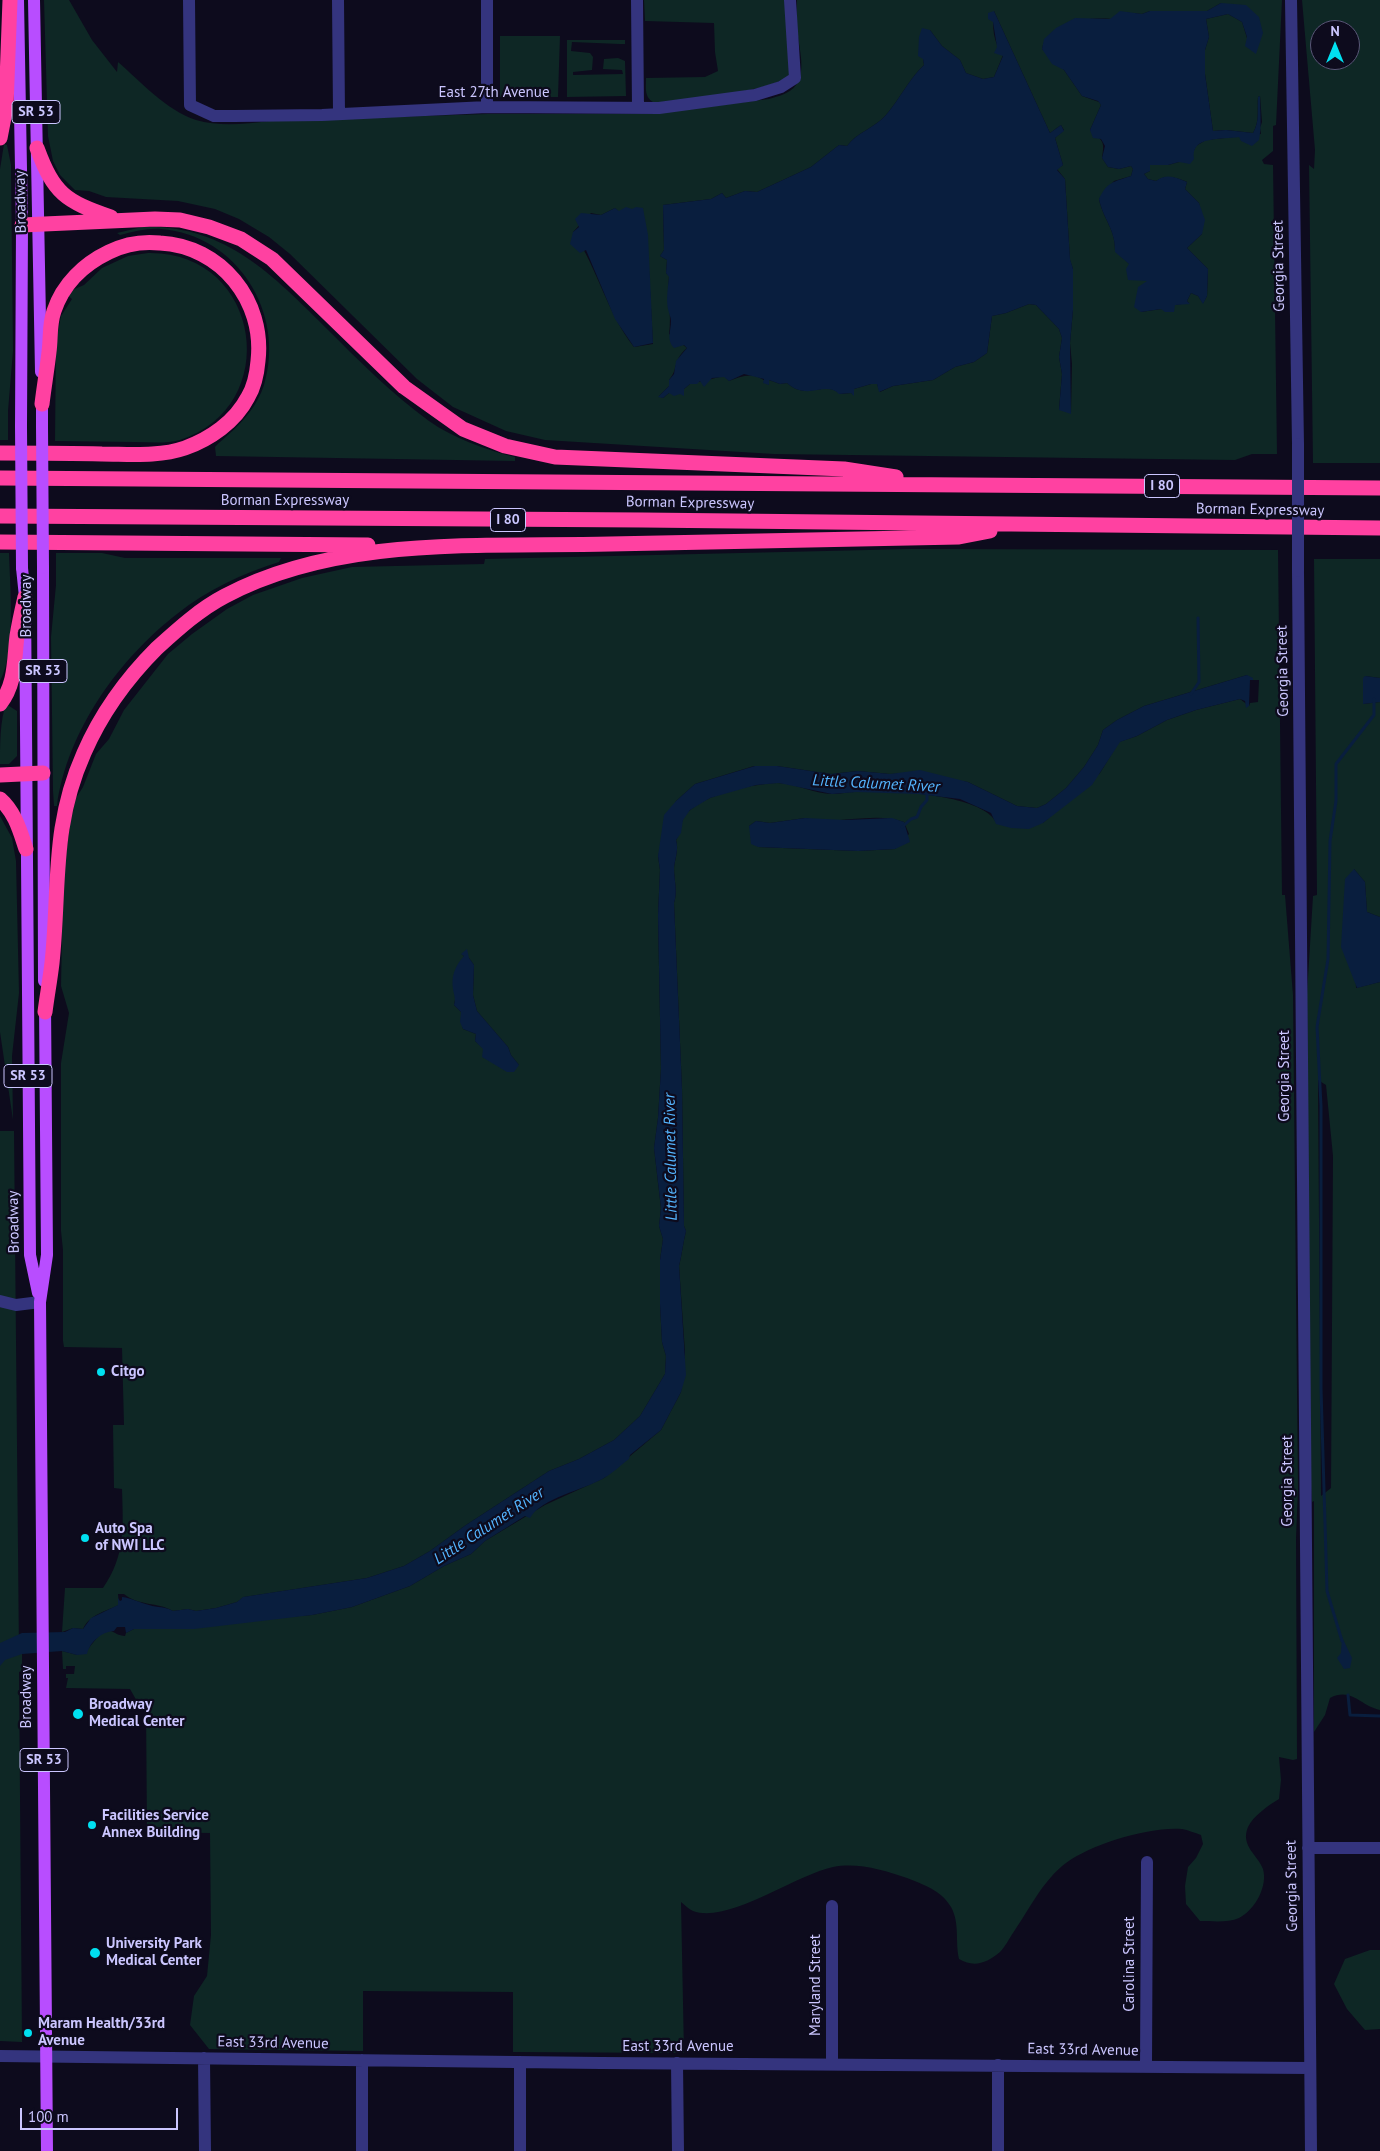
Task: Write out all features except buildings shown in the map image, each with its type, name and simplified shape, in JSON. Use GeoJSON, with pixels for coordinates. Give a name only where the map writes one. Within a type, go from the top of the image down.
{"type":"FeatureCollection","features":[{"type":"Feature","properties":{"kind":"highway"},"geometry":{"type":"LineString","coordinates":[[0,138],[6,99],[10,0]]}},
{"type":"Feature","properties":{"kind":"highway"},"geometry":{"type":"LineString","coordinates":[[37,148],[46,172],[54,186],[67,198],[84,208],[117,219]]}},
{"type":"Feature","properties":{"kind":"highway"},"geometry":{"type":"LineString","coordinates":[[22,225],[117,219],[180,220],[209,227],[241,239],[272,259],[404,387],[464,429],[505,446],[555,457],[844,469],[944,484]]}},
{"type":"Feature","properties":{"kind":"highway"},"geometry":{"type":"LineString","coordinates":[[0,452],[147,454],[183,448],[212,436],[231,419],[249,397],[257,373],[260,346],[254,314],[243,290],[226,270],[201,252],[176,244],[146,242],[121,246],[99,257],[80,270],[64,290],[54,310],[50,326],[50,350],[42,404]]}},
{"type":"Feature","properties":{"kind":"highway","name":"Borman Expressway"},"geometry":{"type":"LineString","coordinates":[[0,478],[1380,488]]}},
{"type":"Feature","properties":{"kind":"highway","name":"Borman Expressway"},"geometry":{"type":"LineString","coordinates":[[0,516],[1380,528]]}},
{"type":"Feature","properties":{"kind":"highway"},"geometry":{"type":"LineString","coordinates":[[0,542],[457,546],[959,537],[1017,525]]}},
{"type":"Feature","properties":{"kind":"highway"},"geometry":{"type":"LineString","coordinates":[[45,1012],[52,962],[59,838],[69,793],[84,753],[105,712],[140,665],[181,625],[224,596],[273,575],[322,560],[366,553],[457,546]]}},
{"type":"Feature","properties":{"kind":"highway"},"geometry":{"type":"LineString","coordinates":[[0,704],[4,699],[14,672],[17,637],[25,597]]}},
{"type":"Feature","properties":{"kind":"highway"},"geometry":{"type":"LineString","coordinates":[[0,774],[43,773]]}},
{"type":"Feature","properties":{"kind":"highway"},"geometry":{"type":"LineString","coordinates":[[0,799],[13,814],[26,849]]}},
{"type":"Feature","properties":{"kind":"main road","name":"Broadway"},"geometry":{"type":"LineString","coordinates":[[18,0],[22,225],[22,568],[25,597],[28,773],[26,849],[30,1255],[40,1302]]}},
{"type":"Feature","properties":{"kind":"main road","name":"Broadway"},"geometry":{"type":"LineString","coordinates":[[34,0],[42,404],[47,1255],[40,1302],[48,2151]]}},
{"type":"Feature","properties":{"kind":"street","name":"East 27th Avenue"},"geometry":{"type":"LineString","coordinates":[[189,0],[190,105],[214,116],[488,107],[660,108],[748,96],[781,87],[795,78],[790,0]]}},
{"type":"Feature","properties":{"kind":"street"},"geometry":{"type":"LineString","coordinates":[[338,0],[339,113]]}},
{"type":"Feature","properties":{"kind":"street"},"geometry":{"type":"LineString","coordinates":[[487,0],[488,107]]}},
{"type":"Feature","properties":{"kind":"street"},"geometry":{"type":"LineString","coordinates":[[637,0],[638,108]]}},
{"type":"Feature","properties":{"kind":"street","name":"Georgia Street"},"geometry":{"type":"LineString","coordinates":[[1290,0],[1298,444],[1311,2151]]}},
{"type":"Feature","properties":{"kind":"street"},"geometry":{"type":"LineString","coordinates":[[0,1301],[16,1305],[40,1302]]}},
{"type":"Feature","properties":{"kind":"street"},"geometry":{"type":"LineString","coordinates":[[1308,1848],[1380,1848]]}},
{"type":"Feature","properties":{"kind":"street","name":"Carolina Street"},"geometry":{"type":"LineString","coordinates":[[1146,2066],[1147,1862]]}},
{"type":"Feature","properties":{"kind":"street","name":"Maryland Street"},"geometry":{"type":"LineString","coordinates":[[832,1906],[832,2063]]}},
{"type":"Feature","properties":{"kind":"street","name":"East 33rd Avenue"},"geometry":{"type":"LineString","coordinates":[[0,2056],[1310,2068]]}},
{"type":"Feature","properties":{"kind":"street"},"geometry":{"type":"LineString","coordinates":[[204,2058],[205,2151]]}},
{"type":"Feature","properties":{"kind":"street"},"geometry":{"type":"LineString","coordinates":[[362,2060],[362,2151]]}},
{"type":"Feature","properties":{"kind":"street"},"geometry":{"type":"LineString","coordinates":[[520,2062],[520,2151]]}},
{"type":"Feature","properties":{"kind":"street"},"geometry":{"type":"LineString","coordinates":[[677,2063],[678,2151]]}},
{"type":"Feature","properties":{"kind":"street"},"geometry":{"type":"LineString","coordinates":[[998,2065],[998,2151]]}},
{"type":"Feature","properties":{"kind":"green space"},"geometry":{"type":"Polygon","coordinates":[[[44,0],[69,0],[92,40],[117,72],[118,62],[154,95],[174,110],[196,120],[214,124],[232,124],[269,121],[487,114],[648,114],[769,99],[791,91],[796,85],[801,72],[797,0],[1282,0],[1273,151],[1262,160],[1264,164],[1273,165],[1277,454],[1252,454],[1235,460],[774,454],[545,440],[506,431],[453,407],[417,379],[290,254],[269,237],[239,219],[215,209],[178,201],[106,197],[89,191],[75,190],[60,175],[53,161],[48,136],[44,0]],[[1221,3],[1207,11],[1150,11],[1142,14],[1120,12],[1111,19],[1080,20],[1060,27],[1052,33],[1045,40],[1042,49],[1064,70],[1082,96],[1099,102],[1101,105],[1090,130],[1102,142],[1102,158],[1108,167],[1119,169],[1131,166],[1133,169],[1131,176],[1114,181],[1099,199],[1113,237],[1115,251],[1148,281],[1141,312],[1161,309],[1174,312],[1174,305],[1189,303],[1187,301],[1191,293],[1198,296],[1203,303],[1207,296],[1208,269],[1187,248],[1202,234],[1199,203],[1185,189],[1187,182],[1171,177],[1156,181],[1148,179],[1144,174],[1150,171],[1150,165],[1168,165],[1179,162],[1193,152],[1196,146],[1206,140],[1261,134],[1260,96],[1258,97],[1257,124],[1253,133],[1226,130],[1213,131],[1205,74],[1205,50],[1209,37],[1206,19],[1228,14],[1242,22],[1247,38],[1263,33],[1221,3]],[[994,11],[993,29],[995,40],[1003,55],[994,77],[983,79],[966,73],[960,60],[942,46],[930,30],[923,59],[924,65],[886,115],[847,146],[839,145],[811,167],[757,192],[745,191],[726,198],[722,193],[711,199],[663,205],[664,250],[660,256],[667,260],[666,273],[669,276],[669,334],[687,348],[677,361],[674,372],[669,380],[669,386],[659,396],[663,398],[669,393],[684,389],[690,384],[724,376],[729,381],[739,377],[755,376],[769,385],[769,380],[780,384],[787,383],[794,388],[802,390],[828,389],[840,394],[851,393],[854,395],[854,389],[871,384],[877,384],[880,392],[893,386],[933,380],[955,367],[974,362],[987,353],[992,316],[1029,304],[1036,305],[1059,329],[1062,338],[1059,357],[1062,374],[1059,409],[1071,413],[1072,364],[1070,343],[1073,310],[1073,269],[1070,260],[1065,179],[1057,169],[1063,165],[1055,138],[1064,130],[1061,125],[1050,133],[994,11]],[[615,208],[601,215],[591,213],[573,232],[582,246],[609,305],[634,347],[653,344],[649,271],[632,209],[619,212],[615,208]]]}},
{"type":"Feature","properties":{"kind":"green space"},"geometry":{"type":"Polygon","coordinates":[[[644,0],[785,0],[790,73],[788,77],[760,88],[743,91],[655,103],[651,101],[647,96],[646,78],[705,77],[718,71],[714,23],[645,21],[644,0]]]}},
{"type":"Feature","properties":{"kind":"green space"},"geometry":{"type":"Polygon","coordinates":[[[1302,0],[1380,0],[1380,463],[1313,463],[1309,165],[1314,169],[1315,150],[1302,0]]]}},
{"type":"Feature","properties":{"kind":"green space"},"geometry":{"type":"Polygon","coordinates":[[[500,36],[560,36],[558,97],[500,97],[500,36]]]}},
{"type":"Feature","properties":{"kind":"green space"},"geometry":{"type":"Polygon","coordinates":[[[567,40],[625,40],[625,44],[572,42],[571,51],[590,53],[593,57],[592,70],[573,72],[573,75],[623,74],[622,70],[603,69],[604,59],[618,58],[625,61],[626,96],[567,97],[567,40]]]}},
{"type":"Feature","properties":{"kind":"green space"},"geometry":{"type":"Polygon","coordinates":[[[4,144],[7,145],[11,165],[13,351],[8,411],[8,440],[0,440],[0,169],[4,144]]]}},
{"type":"Feature","properties":{"kind":"green space"},"geometry":{"type":"Polygon","coordinates":[[[142,227],[171,228],[197,234],[222,243],[244,256],[265,271],[375,376],[429,421],[448,433],[470,443],[515,457],[515,461],[216,456],[215,447],[250,412],[264,385],[269,358],[268,331],[261,306],[249,282],[233,262],[212,246],[188,234],[161,229],[120,235],[117,233],[142,227]]]}},
{"type":"Feature","properties":{"kind":"green space"},"geometry":{"type":"Polygon","coordinates":[[[148,253],[186,259],[216,277],[236,303],[246,333],[246,366],[235,397],[213,422],[180,440],[169,442],[55,441],[56,341],[61,316],[72,299],[67,295],[70,291],[84,285],[102,268],[128,256],[148,253]]]}},
{"type":"Feature","properties":{"kind":"green space"},"geometry":{"type":"Polygon","coordinates":[[[911,549],[1278,550],[1282,895],[1285,895],[1293,995],[1298,1489],[1296,1538],[1297,1759],[1279,1757],[1281,1780],[1279,1799],[1257,1815],[1248,1827],[1246,1840],[1261,1864],[1264,1883],[1255,1903],[1239,1918],[1225,1921],[1200,1921],[1186,1904],[1185,1886],[1188,1867],[1196,1858],[1203,1844],[1201,1835],[1182,1829],[1154,1830],[1138,1833],[1090,1849],[1066,1863],[1043,1887],[1002,1950],[990,1959],[975,1964],[959,1959],[954,1913],[942,1896],[932,1889],[907,1878],[861,1866],[833,1867],[800,1879],[743,1905],[724,1911],[708,1913],[693,1911],[681,1902],[684,2053],[513,2052],[513,1992],[363,1991],[363,2051],[209,2049],[190,2025],[194,1996],[207,1976],[211,1935],[210,1833],[147,1832],[146,1707],[138,1703],[130,1689],[66,1688],[68,1678],[66,1678],[66,1674],[74,1674],[75,1666],[66,1666],[66,1669],[63,1669],[62,1651],[77,1655],[88,1649],[101,1634],[107,1631],[125,1636],[126,1633],[134,1629],[312,1615],[352,1607],[410,1586],[444,1566],[471,1554],[485,1541],[545,1505],[604,1478],[661,1430],[681,1392],[685,1352],[679,1266],[686,1231],[684,1226],[682,1089],[674,868],[677,851],[676,840],[685,815],[698,804],[718,795],[751,786],[784,783],[826,794],[888,792],[932,795],[972,805],[987,812],[996,822],[1043,823],[1100,773],[1119,742],[1137,736],[1167,720],[1196,710],[1240,699],[1249,706],[1250,703],[1258,702],[1259,680],[1253,680],[1247,675],[1144,706],[1117,720],[1103,730],[1098,745],[1084,767],[1066,788],[1046,804],[1037,808],[1017,806],[968,782],[905,773],[890,774],[858,771],[831,774],[777,766],[754,766],[695,784],[676,801],[658,856],[660,870],[658,915],[661,1069],[654,1148],[661,1208],[659,1226],[663,1239],[660,1260],[660,1304],[662,1342],[666,1356],[665,1374],[640,1416],[614,1440],[579,1459],[549,1471],[430,1551],[404,1566],[367,1578],[244,1597],[237,1602],[196,1611],[188,1609],[173,1611],[135,1600],[124,1594],[118,1594],[119,1605],[89,1620],[83,1629],[73,1628],[62,1632],[65,1588],[103,1588],[116,1564],[122,1540],[122,1489],[114,1488],[113,1425],[124,1425],[122,1348],[64,1347],[63,1341],[61,1063],[69,1013],[61,986],[63,878],[70,824],[76,798],[83,787],[96,754],[109,739],[124,710],[168,654],[227,609],[253,595],[302,578],[352,567],[484,564],[485,559],[911,549]],[[805,818],[770,823],[756,821],[749,826],[758,847],[858,851],[895,849],[909,834],[904,822],[892,819],[817,820],[805,818]],[[461,954],[464,956],[454,1005],[461,1012],[463,1029],[476,1034],[475,1041],[484,1049],[483,1057],[494,1063],[519,1065],[511,1055],[508,1047],[477,1011],[473,995],[474,965],[469,958],[461,954]]]}},
{"type":"Feature","properties":{"kind":"green space"},"geometry":{"type":"Polygon","coordinates":[[[0,553],[9,553],[11,619],[8,654],[0,681],[0,553]]]}},
{"type":"Feature","properties":{"kind":"green space"},"geometry":{"type":"Polygon","coordinates":[[[56,553],[102,553],[125,558],[281,558],[279,562],[252,571],[201,597],[177,614],[135,652],[99,699],[84,724],[63,778],[57,806],[54,806],[51,637],[56,585],[56,553]]]}},
{"type":"Feature","properties":{"kind":"green space"},"geometry":{"type":"Polygon","coordinates":[[[1314,559],[1380,559],[1380,678],[1365,676],[1363,704],[1380,702],[1380,917],[1367,912],[1365,882],[1354,869],[1356,988],[1380,982],[1380,1710],[1356,1698],[1338,1695],[1330,1698],[1325,1715],[1314,1732],[1314,1501],[1312,1502],[1310,1472],[1307,994],[1313,896],[1317,895],[1314,559]],[[1318,1080],[1321,1496],[1331,1488],[1333,1156],[1326,1085],[1318,1080]]]}},
{"type":"Feature","properties":{"kind":"green space"},"geometry":{"type":"Polygon","coordinates":[[[6,704],[17,711],[17,756],[9,764],[0,764],[1,725],[6,704]]]}},
{"type":"Feature","properties":{"kind":"green space"},"geometry":{"type":"Polygon","coordinates":[[[0,816],[12,838],[16,861],[19,993],[12,1056],[13,1120],[0,1032],[0,816]]]}},
{"type":"Feature","properties":{"kind":"green space"},"geometry":{"type":"Polygon","coordinates":[[[0,1131],[14,1131],[19,1654],[22,1654],[22,1671],[19,1672],[22,2042],[0,2041],[0,1131]]]}},
{"type":"Feature","properties":{"kind":"green space"},"geometry":{"type":"Polygon","coordinates":[[[1370,1950],[1380,1950],[1380,2029],[1365,2030],[1347,2009],[1334,1984],[1345,1959],[1370,1950]]]}},
{"type":"Feature","properties":{"kind":"water"},"geometry":{"type":"Polygon","coordinates":[[[1221,3],[1246,5],[1259,17],[1263,33],[1256,54],[1245,46],[1247,37],[1242,22],[1228,14],[1206,19],[1209,37],[1205,50],[1205,74],[1213,131],[1226,130],[1253,133],[1257,124],[1258,97],[1260,96],[1261,123],[1259,140],[1252,146],[1241,141],[1239,137],[1209,140],[1197,146],[1194,151],[1194,159],[1190,164],[1179,162],[1168,165],[1150,165],[1150,171],[1144,174],[1148,179],[1156,181],[1164,177],[1171,177],[1187,182],[1185,189],[1199,203],[1205,220],[1202,234],[1187,248],[1208,269],[1207,296],[1203,304],[1198,296],[1191,293],[1187,301],[1190,304],[1175,305],[1174,312],[1165,312],[1161,309],[1141,312],[1134,307],[1138,287],[1147,281],[1128,280],[1126,269],[1129,264],[1115,252],[1113,237],[1099,199],[1108,186],[1115,181],[1131,176],[1133,169],[1131,166],[1119,169],[1108,167],[1102,158],[1105,146],[1101,139],[1093,138],[1090,130],[1101,105],[1098,101],[1082,96],[1064,70],[1052,64],[1042,49],[1044,39],[1056,28],[1075,18],[1110,19],[1120,11],[1142,14],[1150,11],[1207,11],[1221,3]]]}},
{"type":"Feature","properties":{"kind":"water"},"geometry":{"type":"Polygon","coordinates":[[[994,11],[1050,133],[1061,125],[1064,131],[1055,138],[1063,165],[1057,170],[1065,179],[1070,259],[1073,269],[1073,310],[1070,343],[1071,414],[1059,410],[1062,374],[1059,357],[1062,338],[1059,329],[1036,305],[1029,304],[992,316],[987,353],[974,362],[955,367],[933,380],[893,386],[879,392],[877,384],[871,384],[854,389],[854,396],[851,393],[839,394],[834,390],[828,389],[802,391],[787,383],[780,384],[769,380],[769,385],[763,383],[764,379],[744,374],[729,381],[724,377],[712,378],[704,387],[700,381],[697,384],[690,384],[684,389],[684,396],[680,394],[674,396],[669,393],[663,398],[658,397],[669,386],[669,380],[674,374],[676,361],[687,348],[684,345],[674,348],[670,342],[671,320],[667,301],[669,277],[666,273],[667,260],[660,256],[664,250],[663,205],[711,199],[722,193],[726,198],[745,191],[757,192],[811,167],[839,145],[847,146],[886,115],[924,65],[923,59],[918,56],[919,37],[922,28],[930,30],[942,46],[960,60],[966,73],[983,79],[994,77],[1003,56],[994,53],[997,47],[993,22],[988,19],[988,13],[994,11]]]}},
{"type":"Feature","properties":{"kind":"water"},"geometry":{"type":"Polygon","coordinates":[[[626,207],[632,209],[636,207],[643,208],[648,235],[653,343],[634,347],[615,319],[586,250],[580,253],[570,244],[573,232],[579,227],[575,219],[581,213],[601,215],[615,208],[619,211],[626,207]]]}},
{"type":"Feature","properties":{"kind":"water","name":"Little Calumet River"},"geometry":{"type":"Polygon","coordinates":[[[1247,675],[1253,678],[1253,680],[1250,680],[1249,706],[1246,708],[1245,701],[1240,699],[1196,710],[1167,720],[1137,736],[1120,742],[1092,785],[1043,823],[1029,829],[1011,828],[996,824],[991,813],[960,799],[918,794],[857,792],[832,794],[779,783],[756,785],[710,798],[690,810],[683,820],[681,833],[676,840],[677,851],[674,868],[682,1089],[684,1226],[686,1231],[679,1266],[686,1375],[681,1392],[661,1430],[630,1455],[629,1459],[604,1478],[543,1505],[530,1518],[525,1516],[485,1541],[471,1554],[444,1566],[410,1586],[352,1607],[312,1615],[194,1629],[134,1629],[126,1633],[125,1627],[117,1627],[114,1631],[105,1633],[97,1638],[87,1654],[77,1655],[62,1651],[22,1654],[5,1660],[0,1666],[0,1643],[22,1633],[65,1632],[73,1628],[83,1629],[91,1618],[118,1605],[118,1598],[120,1601],[122,1597],[173,1611],[188,1609],[196,1611],[237,1602],[243,1597],[367,1578],[404,1566],[430,1551],[549,1471],[579,1459],[614,1440],[640,1416],[665,1374],[666,1356],[662,1342],[660,1304],[660,1260],[663,1239],[659,1226],[661,1208],[654,1148],[661,1069],[658,915],[660,870],[658,856],[664,815],[695,784],[755,766],[777,766],[831,774],[858,771],[890,774],[920,770],[968,782],[1017,806],[1037,808],[1046,804],[1066,788],[1084,767],[1098,745],[1103,730],[1117,720],[1144,706],[1247,675]]]}},
{"type":"Feature","properties":{"kind":"water"},"geometry":{"type":"Polygon","coordinates":[[[1365,676],[1380,678],[1380,702],[1363,704],[1363,678],[1365,676]]]}},
{"type":"Feature","properties":{"kind":"water"},"geometry":{"type":"Polygon","coordinates":[[[805,818],[845,820],[892,818],[904,822],[910,842],[895,849],[858,851],[758,847],[751,844],[749,826],[756,821],[770,823],[805,818]]]}},
{"type":"Feature","properties":{"kind":"water"},"geometry":{"type":"Polygon","coordinates":[[[1354,869],[1365,882],[1367,912],[1380,917],[1380,982],[1357,988],[1341,947],[1345,879],[1354,869]]]}},
{"type":"Feature","properties":{"kind":"water"},"geometry":{"type":"Polygon","coordinates":[[[467,949],[469,958],[474,965],[473,995],[477,1011],[508,1047],[511,1055],[519,1065],[514,1072],[507,1072],[482,1057],[483,1049],[475,1041],[476,1034],[463,1029],[460,1022],[461,1012],[454,1005],[453,975],[464,956],[461,954],[467,949]]]}},
{"type":"Feature","properties":{"kind":"water"},"geometry":{"type":"Polygon","coordinates":[[[1342,1637],[1352,1658],[1350,1668],[1344,1669],[1337,1658],[1341,1653],[1342,1637]]]}},
{"type":"Feature","properties":{"kind":"waterway"},"geometry":{"type":"LineString","coordinates":[[1191,694],[1199,682],[1198,618]]}},
{"type":"Feature","properties":{"kind":"waterway"},"geometry":{"type":"LineString","coordinates":[[1342,1641],[1327,1591],[1321,1388],[1321,1106],[1317,1027],[1328,959],[1330,841],[1336,801],[1336,764],[1374,715],[1374,699]]}},
{"type":"Feature","properties":{"kind":"waterway","name":"Little Calumet River"},"geometry":{"type":"LineString","coordinates":[[902,827],[911,819],[917,817],[921,807],[927,800],[927,791]]}},
{"type":"Feature","properties":{"kind":"waterway"},"geometry":{"type":"LineString","coordinates":[[1348,1695],[1350,1715],[1380,1716]]}},
{"type":"Feature","properties":{"kind":"place","name":"Citgo"},"geometry":{"type":"Point","coordinates":[101,1372]}},
{"type":"Feature","properties":{"kind":"place","name":"Auto Spa of NWI LLC"},"geometry":{"type":"Point","coordinates":[85,1538]}},
{"type":"Feature","properties":{"kind":"place","name":"Broadway Medical Center"},"geometry":{"type":"Point","coordinates":[78,1714]}},
{"type":"Feature","properties":{"kind":"place","name":"Facilities Service Annex Building"},"geometry":{"type":"Point","coordinates":[92,1825]}},
{"type":"Feature","properties":{"kind":"place","name":"University Park Medical Center"},"geometry":{"type":"Point","coordinates":[95,1953]}},
{"type":"Feature","properties":{"kind":"place","name":"Maram Health/33rd Avenue"},"geometry":{"type":"Point","coordinates":[28,2033]}}]}
